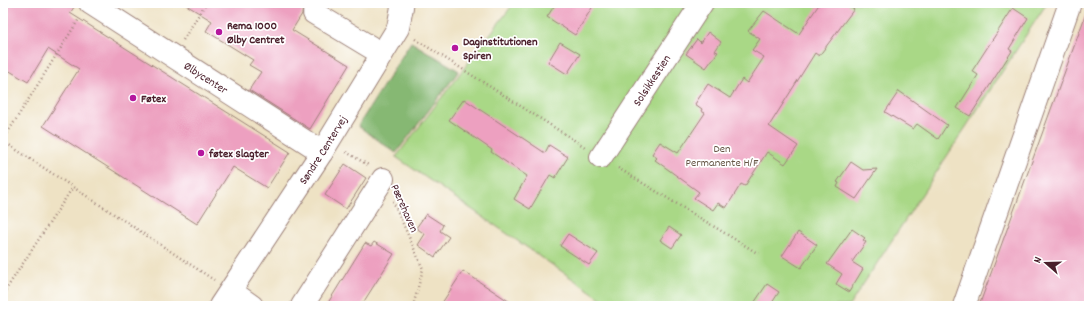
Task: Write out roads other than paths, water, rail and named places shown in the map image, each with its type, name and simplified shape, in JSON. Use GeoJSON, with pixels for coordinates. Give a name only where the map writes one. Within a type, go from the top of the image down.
{"type":"FeatureCollection","features":[{"type":"Feature","properties":{"kind":"street","name":"Søndre Centervej"},"geometry":{"type":"LineString","coordinates":[[226,299],[326,147],[398,28],[402,7],[401,3]]}},
{"type":"Feature","properties":{"kind":"street","name":"Solsikkestien"},"geometry":{"type":"LineString","coordinates":[[601,157],[702,3]]}},
{"type":"Feature","properties":{"kind":"street"},"geometry":{"type":"LineString","coordinates":[[964,306],[1070,3]]}},
{"type":"Feature","properties":{"kind":"street","name":"Ølbycenter"},"geometry":{"type":"LineString","coordinates":[[85,10],[173,56],[326,147]]}},
{"type":"Feature","properties":{"kind":"street"},"geometry":{"type":"LineString","coordinates":[[314,13],[382,54]]}},
{"type":"Feature","properties":{"kind":"street"},"geometry":{"type":"LineString","coordinates":[[302,306],[383,179]]}},
{"type":"Feature","properties":{"kind":"street"},"geometry":{"type":"LineString","coordinates":[[226,299],[252,306]]}},
{"type":"Feature","properties":{"kind":"place","name":"Rema 1000 Ølby Centret"},"geometry":{"type":"Point","coordinates":[219,32]}},
{"type":"Feature","properties":{"kind":"place","name":"Daginstitutionen Spiren"},"geometry":{"type":"Point","coordinates":[455,48]}},
{"type":"Feature","properties":{"kind":"place","name":"Føtex"},"geometry":{"type":"Point","coordinates":[133,98]}},
{"type":"Feature","properties":{"kind":"place","name":"føtex Slagter"},"geometry":{"type":"Point","coordinates":[201,153]}},
{"type":"Feature","properties":{"kind":"park label","name":"Den Permanente H/F"},"geometry":{"type":"Point","coordinates":[722,155]}}]}
